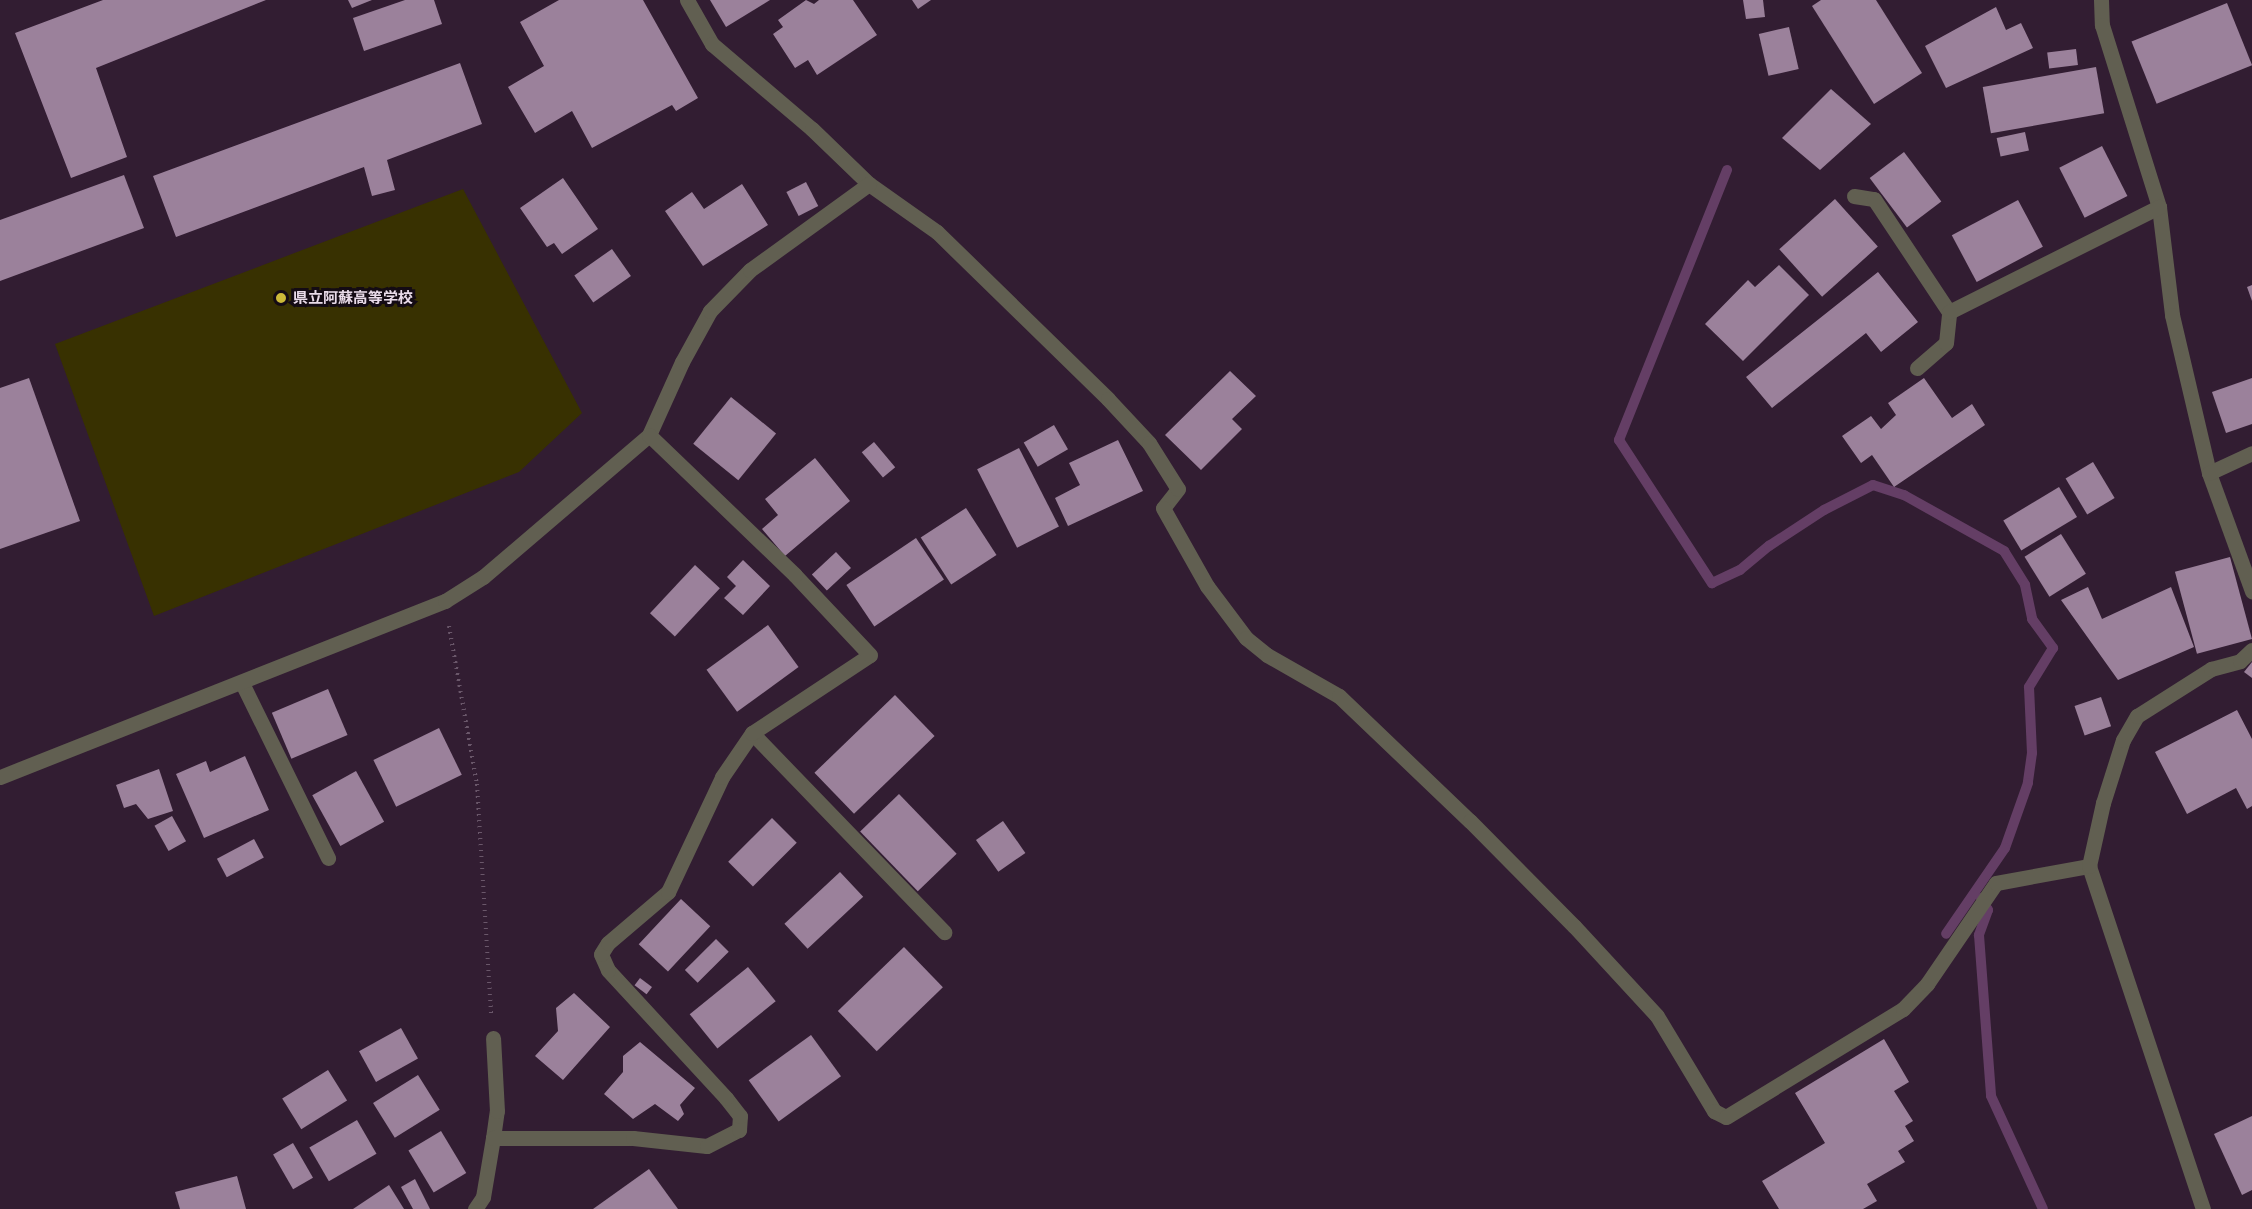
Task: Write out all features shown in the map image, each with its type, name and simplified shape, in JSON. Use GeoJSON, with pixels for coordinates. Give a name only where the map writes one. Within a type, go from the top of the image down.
{"type":"FeatureCollection","features":[{"type":"Feature","properties":{"kind":"street"},"geometry":{"type":"LineString","coordinates":[[687,0],[712,44],[812,129],[869,184],[937,232],[1100,391],[1149,443],[1178,489],[1163,508],[1207,586],[1246,638],[1267,655],[1339,696],[1470,820],[1574,926],[1657,1017],[1714,1111],[1726,1117],[1903,1009],[1927,984],[1996,884],[2089,866]]}},
{"type":"Feature","properties":{"kind":"street"},"geometry":{"type":"LineString","coordinates":[[2101,0],[2102,25],[2159,207],[2172,315],[2209,472],[2252,591]]}},
{"type":"Feature","properties":{"kind":"street"},"geometry":{"type":"LineString","coordinates":[[0,777],[445,602],[483,577],[540,531],[649,435],[682,362],[710,311],[750,270],[869,184]]}},
{"type":"Feature","properties":{"kind":"street"},"geometry":{"type":"LineString","coordinates":[[1854,196],[1874,199],[1949,312],[1946,343],[1917,368]]}},
{"type":"Feature","properties":{"kind":"street"},"geometry":{"type":"LineString","coordinates":[[1949,312],[2159,207]]}},
{"type":"Feature","properties":{"kind":"street"},"geometry":{"type":"LineString","coordinates":[[493,1138],[633,1138],[707,1146],[723,1142],[739,1130],[740,1116],[726,1098],[608,970],[601,954],[608,943],[668,892],[722,777],[752,733],[870,655],[795,575],[649,435]]}},
{"type":"Feature","properties":{"kind":"street"},"geometry":{"type":"LineString","coordinates":[[2209,472],[2252,453]]}},
{"type":"Feature","properties":{"kind":"street"},"geometry":{"type":"LineString","coordinates":[[2203,1209],[2089,866],[2123,740],[2137,716],[2211,669],[2240,661],[2252,650]]}},
{"type":"Feature","properties":{"kind":"street"},"geometry":{"type":"LineString","coordinates":[[242,683],[328,858]]}},
{"type":"Feature","properties":{"kind":"street"},"geometry":{"type":"LineString","coordinates":[[752,733],[944,932]]}},
{"type":"Feature","properties":{"kind":"street"},"geometry":{"type":"LineString","coordinates":[[475,1209],[483,1197],[497,1111],[493,1038]]}},
{"type":"Feature","properties":{"kind":"path"},"geometry":{"type":"LineString","coordinates":[[445,602],[477,784],[493,1038]]}},
{"type":"Feature","properties":{"kind":"shaded area"},"geometry":{"type":"Polygon","coordinates":[[[463,189],[582,413],[519,472],[154,616],[55,344],[463,189]]]}},
{"type":"Feature","properties":{"kind":"building"},"geometry":{"type":"Polygon","coordinates":[[[103,0],[266,0],[96,68],[127,157],[71,178],[15,33],[103,0]]]}},
{"type":"Feature","properties":{"kind":"building"},"geometry":{"type":"Polygon","coordinates":[[[348,0],[372,0],[352,8],[348,0]]]}},
{"type":"Feature","properties":{"kind":"building"},"geometry":{"type":"Polygon","coordinates":[[[405,0],[434,0],[442,24],[364,51],[353,18],[405,0]]]}},
{"type":"Feature","properties":{"kind":"building"},"geometry":{"type":"Polygon","coordinates":[[[559,0],[643,0],[698,98],[676,111],[672,105],[592,148],[572,111],[535,133],[508,87],[544,66],[520,22],[559,0]]]}},
{"type":"Feature","properties":{"kind":"building"},"geometry":{"type":"Polygon","coordinates":[[[710,0],[770,0],[726,27],[710,0]]]}},
{"type":"Feature","properties":{"kind":"building"},"geometry":{"type":"Polygon","coordinates":[[[806,0],[814,4],[819,0],[853,0],[877,35],[817,75],[808,60],[795,68],[773,34],[783,27],[778,20],[806,0]]]}},
{"type":"Feature","properties":{"kind":"building"},"geometry":{"type":"Polygon","coordinates":[[[912,0],[931,0],[918,9],[912,0]]]}},
{"type":"Feature","properties":{"kind":"building"},"geometry":{"type":"Polygon","coordinates":[[[1743,0],[1763,0],[1765,17],[1746,19],[1743,0]]]}},
{"type":"Feature","properties":{"kind":"building"},"geometry":{"type":"Polygon","coordinates":[[[1821,0],[1876,0],[1922,73],[1874,104],[1812,6],[1821,0]]]}},
{"type":"Feature","properties":{"kind":"building"},"geometry":{"type":"Polygon","coordinates":[[[2227,3],[2252,65],[2157,104],[2132,42],[2227,3]]]}},
{"type":"Feature","properties":{"kind":"building"},"geometry":{"type":"Polygon","coordinates":[[[1996,7],[2006,30],[2021,23],[2033,48],[1946,88],[1925,46],[1996,7]]]}},
{"type":"Feature","properties":{"kind":"building"},"geometry":{"type":"Polygon","coordinates":[[[1789,27],[1799,69],[1768,76],[1759,34],[1789,27]]]}},
{"type":"Feature","properties":{"kind":"building"},"geometry":{"type":"Polygon","coordinates":[[[2076,49],[2078,65],[2049,68],[2047,53],[2076,49]]]}},
{"type":"Feature","properties":{"kind":"building"},"geometry":{"type":"Polygon","coordinates":[[[460,63],[482,124],[387,160],[395,190],[372,196],[364,167],[176,237],[153,176],[460,63]]]}},
{"type":"Feature","properties":{"kind":"building"},"geometry":{"type":"Polygon","coordinates":[[[2096,67],[2104,113],[1991,133],[1983,87],[2096,67]]]}},
{"type":"Feature","properties":{"kind":"building"},"geometry":{"type":"Polygon","coordinates":[[[1831,89],[1871,124],[1820,170],[1782,138],[1831,89]]]}},
{"type":"Feature","properties":{"kind":"building"},"geometry":{"type":"Polygon","coordinates":[[[2025,132],[2029,151],[2001,157],[1997,138],[2025,132]]]}},
{"type":"Feature","properties":{"kind":"building"},"geometry":{"type":"Polygon","coordinates":[[[2102,146],[2127,196],[2085,218],[2059,168],[2102,146]]]}},
{"type":"Feature","properties":{"kind":"building"},"geometry":{"type":"Polygon","coordinates":[[[1904,152],[1941,202],[1907,227],[1870,178],[1904,152]]]}},
{"type":"Feature","properties":{"kind":"building"},"geometry":{"type":"Polygon","coordinates":[[[124,175],[144,228],[0,281],[0,220],[124,175]]]}},
{"type":"Feature","properties":{"kind":"building"},"geometry":{"type":"Polygon","coordinates":[[[563,178],[598,229],[562,254],[554,243],[547,247],[520,208],[563,178]]]}},
{"type":"Feature","properties":{"kind":"building"},"geometry":{"type":"Polygon","coordinates":[[[806,182],[818,206],[799,216],[786,192],[806,182]]]}},
{"type":"Feature","properties":{"kind":"building"},"geometry":{"type":"Polygon","coordinates":[[[742,184],[768,225],[703,266],[665,211],[692,192],[704,209],[742,184]]]}},
{"type":"Feature","properties":{"kind":"building"},"geometry":{"type":"Polygon","coordinates":[[[1835,199],[1878,247],[1822,297],[1779,249],[1835,199]]]}},
{"type":"Feature","properties":{"kind":"building"},"geometry":{"type":"Polygon","coordinates":[[[2018,200],[2043,247],[1977,282],[1952,235],[2018,200]]]}},
{"type":"Feature","properties":{"kind":"building"},"geometry":{"type":"Polygon","coordinates":[[[612,249],[631,276],[593,302],[574,275],[612,249]]]}},
{"type":"Feature","properties":{"kind":"building"},"geometry":{"type":"Polygon","coordinates":[[[1779,265],[1809,295],[1743,361],[1705,324],[1748,280],[1755,287],[1779,265]]]}},
{"type":"Feature","properties":{"kind":"building"},"geometry":{"type":"Polygon","coordinates":[[[1878,272],[1918,322],[1881,352],[1866,333],[1772,408],[1746,377],[1878,272]]]}},
{"type":"Feature","properties":{"kind":"building"},"geometry":{"type":"Polygon","coordinates":[[[2252,285],[2252,301],[2247,287],[2252,285]]]}},
{"type":"Feature","properties":{"kind":"building"},"geometry":{"type":"Polygon","coordinates":[[[1230,371],[1256,396],[1232,419],[1242,429],[1201,470],[1165,435],[1230,371]]]}},
{"type":"Feature","properties":{"kind":"building"},"geometry":{"type":"Polygon","coordinates":[[[29,378],[80,521],[0,549],[0,388],[29,378]]]}},
{"type":"Feature","properties":{"kind":"building"},"geometry":{"type":"Polygon","coordinates":[[[1924,378],[1952,418],[1972,404],[1985,425],[1894,487],[1872,455],[1861,463],[1842,436],[1871,416],[1881,429],[1896,415],[1888,403],[1924,378]]]}},
{"type":"Feature","properties":{"kind":"building"},"geometry":{"type":"Polygon","coordinates":[[[2252,378],[2252,424],[2226,433],[2212,392],[2252,378]]]}},
{"type":"Feature","properties":{"kind":"building"},"geometry":{"type":"Polygon","coordinates":[[[731,397],[776,434],[738,480],[693,444],[731,397]]]}},
{"type":"Feature","properties":{"kind":"building"},"geometry":{"type":"Polygon","coordinates":[[[1054,425],[1068,449],[1038,467],[1024,442],[1054,425]]]}},
{"type":"Feature","properties":{"kind":"building"},"geometry":{"type":"Polygon","coordinates":[[[1118,440],[1143,491],[1068,526],[1055,498],[1080,485],[1069,463],[1118,440]]]}},
{"type":"Feature","properties":{"kind":"building"},"geometry":{"type":"Polygon","coordinates":[[[874,442],[895,467],[883,478],[862,452],[874,442]]]}},
{"type":"Feature","properties":{"kind":"building"},"geometry":{"type":"Polygon","coordinates":[[[1019,448],[1059,526],[1017,548],[977,469],[1019,448]]]}},
{"type":"Feature","properties":{"kind":"building"},"geometry":{"type":"Polygon","coordinates":[[[815,458],[850,501],[785,556],[762,529],[778,515],[765,499],[815,458]]]}},
{"type":"Feature","properties":{"kind":"building"},"geometry":{"type":"Polygon","coordinates":[[[2093,462],[2115,498],[2087,514],[2066,478],[2093,462]]]}},
{"type":"Feature","properties":{"kind":"building"},"geometry":{"type":"Polygon","coordinates":[[[2059,487],[2077,517],[2021,550],[2003,520],[2059,487]]]}},
{"type":"Feature","properties":{"kind":"building"},"geometry":{"type":"Polygon","coordinates":[[[966,508],[996,555],[951,584],[921,537],[966,508]]]}},
{"type":"Feature","properties":{"kind":"building"},"geometry":{"type":"Polygon","coordinates":[[[2061,534],[2086,574],[2049,597],[2025,557],[2061,534]]]}},
{"type":"Feature","properties":{"kind":"building"},"geometry":{"type":"Polygon","coordinates":[[[916,538],[944,579],[874,626],[846,585],[916,538]]]}},
{"type":"Feature","properties":{"kind":"building"},"geometry":{"type":"Polygon","coordinates":[[[836,552],[851,568],[827,591],[812,575],[836,552]]]}},
{"type":"Feature","properties":{"kind":"building"},"geometry":{"type":"Polygon","coordinates":[[[2230,557],[2252,639],[2197,654],[2175,572],[2230,557]]]}},
{"type":"Feature","properties":{"kind":"building"},"geometry":{"type":"Polygon","coordinates":[[[743,560],[770,586],[743,615],[724,598],[736,586],[727,577],[743,560]]]}},
{"type":"Feature","properties":{"kind":"building"},"geometry":{"type":"Polygon","coordinates":[[[695,565],[720,588],[675,636],[650,613],[695,565]]]}},
{"type":"Feature","properties":{"kind":"building"},"geometry":{"type":"Polygon","coordinates":[[[2088,587],[2102,619],[2171,587],[2194,647],[2118,680],[2061,600],[2088,587]]]}},
{"type":"Feature","properties":{"kind":"building"},"geometry":{"type":"Polygon","coordinates":[[[768,625],[799,667],[737,712],[707,670],[768,625]]]}},
{"type":"Feature","properties":{"kind":"building"},"geometry":{"type":"Polygon","coordinates":[[[2252,662],[2252,678],[2244,672],[2252,662]]]}},
{"type":"Feature","properties":{"kind":"building"},"geometry":{"type":"Polygon","coordinates":[[[328,689],[348,735],[291,759],[272,713],[328,689]]]}},
{"type":"Feature","properties":{"kind":"building"},"geometry":{"type":"Polygon","coordinates":[[[895,695],[935,736],[854,814],[814,773],[895,695]]]}},
{"type":"Feature","properties":{"kind":"building"},"geometry":{"type":"Polygon","coordinates":[[[2101,697],[2111,726],[2085,735],[2075,706],[2101,697]]]}},
{"type":"Feature","properties":{"kind":"building"},"geometry":{"type":"Polygon","coordinates":[[[2237,710],[2252,739],[2252,806],[2247,809],[2236,788],[2187,814],[2155,752],[2237,710]]]}},
{"type":"Feature","properties":{"kind":"building"},"geometry":{"type":"Polygon","coordinates":[[[439,728],[462,775],[396,807],[373,760],[439,728]]]}},
{"type":"Feature","properties":{"kind":"building"},"geometry":{"type":"Polygon","coordinates":[[[245,756],[269,810],[204,838],[176,774],[206,761],[210,772],[245,756]]]}},
{"type":"Feature","properties":{"kind":"building"},"geometry":{"type":"Polygon","coordinates":[[[159,769],[173,811],[148,819],[136,804],[124,808],[116,785],[159,769]]]}},
{"type":"Feature","properties":{"kind":"building"},"geometry":{"type":"Polygon","coordinates":[[[356,771],[384,822],[340,846],[312,795],[356,771]]]}},
{"type":"Feature","properties":{"kind":"building"},"geometry":{"type":"Polygon","coordinates":[[[899,794],[957,854],[918,891],[860,832],[899,794]]]}},
{"type":"Feature","properties":{"kind":"building"},"geometry":{"type":"Polygon","coordinates":[[[172,816],[186,841],[169,851],[155,826],[172,816]]]}},
{"type":"Feature","properties":{"kind":"building"},"geometry":{"type":"Polygon","coordinates":[[[772,818],[797,843],[753,887],[728,862],[772,818]]]}},
{"type":"Feature","properties":{"kind":"building"},"geometry":{"type":"Polygon","coordinates":[[[1003,821],[1025,853],[998,872],[976,840],[1003,821]]]}},
{"type":"Feature","properties":{"kind":"building"},"geometry":{"type":"Polygon","coordinates":[[[254,839],[264,858],[227,877],[217,859],[254,839]]]}},
{"type":"Feature","properties":{"kind":"building"},"geometry":{"type":"Polygon","coordinates":[[[840,872],[863,897],[808,949],[784,924],[840,872]]]}},
{"type":"Feature","properties":{"kind":"building"},"geometry":{"type":"Polygon","coordinates":[[[681,899],[710,926],[668,972],[639,944],[681,899]]]}},
{"type":"Feature","properties":{"kind":"building"},"geometry":{"type":"Polygon","coordinates":[[[716,939],[729,952],[698,983],[685,970],[716,939]]]}},
{"type":"Feature","properties":{"kind":"building"},"geometry":{"type":"Polygon","coordinates":[[[904,947],[943,987],[877,1051],[838,1011],[904,947]]]}},
{"type":"Feature","properties":{"kind":"building"},"geometry":{"type":"Polygon","coordinates":[[[748,967],[776,1001],[717,1048],[690,1014],[748,967]]]}},
{"type":"Feature","properties":{"kind":"building"},"geometry":{"type":"Polygon","coordinates":[[[640,978],[652,987],[647,994],[635,985],[640,978]]]}},
{"type":"Feature","properties":{"kind":"building"},"geometry":{"type":"Polygon","coordinates":[[[574,993],[610,1027],[563,1080],[535,1056],[558,1031],[556,1008],[574,993]]]}},
{"type":"Feature","properties":{"kind":"building"},"geometry":{"type":"Polygon","coordinates":[[[401,1028],[418,1059],[376,1082],[359,1051],[401,1028]]]}},
{"type":"Feature","properties":{"kind":"building"},"geometry":{"type":"Polygon","coordinates":[[[811,1035],[841,1076],[779,1122],[749,1080],[811,1035]]]}},
{"type":"Feature","properties":{"kind":"building"},"geometry":{"type":"Polygon","coordinates":[[[1884,1039],[1909,1082],[1894,1091],[1913,1121],[1905,1126],[1914,1141],[1898,1151],[1905,1162],[1867,1184],[1877,1201],[1863,1209],[1779,1209],[1762,1181],[1825,1143],[1795,1093],[1884,1039]]]}},
{"type":"Feature","properties":{"kind":"building"},"geometry":{"type":"Polygon","coordinates":[[[640,1042],[695,1088],[680,1105],[684,1114],[678,1121],[655,1104],[633,1119],[604,1094],[623,1072],[623,1056],[640,1042]]]}},
{"type":"Feature","properties":{"kind":"building"},"geometry":{"type":"Polygon","coordinates":[[[328,1070],[347,1101],[301,1129],[282,1099],[328,1070]]]}},
{"type":"Feature","properties":{"kind":"building"},"geometry":{"type":"Polygon","coordinates":[[[418,1075],[440,1110],[395,1138],[373,1103],[418,1075]]]}},
{"type":"Feature","properties":{"kind":"building"},"geometry":{"type":"Polygon","coordinates":[[[2252,1116],[2252,1190],[2242,1195],[2214,1134],[2252,1116]]]}},
{"type":"Feature","properties":{"kind":"building"},"geometry":{"type":"Polygon","coordinates":[[[357,1120],[376,1154],[329,1181],[309,1148],[357,1120]]]}},
{"type":"Feature","properties":{"kind":"building"},"geometry":{"type":"Polygon","coordinates":[[[441,1131],[466,1173],[434,1193],[408,1151],[441,1131]]]}},
{"type":"Feature","properties":{"kind":"building"},"geometry":{"type":"Polygon","coordinates":[[[293,1143],[313,1178],[293,1189],[273,1154],[293,1143]]]}},
{"type":"Feature","properties":{"kind":"building"},"geometry":{"type":"Polygon","coordinates":[[[649,1169],[678,1209],[593,1209],[649,1169]]]}},
{"type":"Feature","properties":{"kind":"building"},"geometry":{"type":"Polygon","coordinates":[[[237,1176],[246,1209],[180,1209],[175,1192],[237,1176]]]}},
{"type":"Feature","properties":{"kind":"building"},"geometry":{"type":"Polygon","coordinates":[[[415,1179],[430,1209],[413,1209],[401,1187],[415,1179]]]}},
{"type":"Feature","properties":{"kind":"building"},"geometry":{"type":"Polygon","coordinates":[[[389,1185],[404,1209],[353,1209],[389,1185]]]}},
{"type":"Feature","properties":{"kind":"waterway"},"geometry":{"type":"LineString","coordinates":[[1727,170],[1619,440],[1712,583],[1740,570],[1769,546],[1824,510],[1873,485],[1904,495],[2004,551],[2025,585],[2032,619],[2053,648],[2029,687],[2032,753],[2028,783],[2005,848],[1946,934]]}},
{"type":"Feature","properties":{"kind":"waterway"},"geometry":{"type":"LineString","coordinates":[[1981,898],[1988,910],[1979,935],[1991,1096],[2043,1209]]}},
{"type":"Feature","properties":{"kind":"place","name":"県立阿蘇高等学校"},"geometry":{"type":"Point","coordinates":[281,298]}}]}
